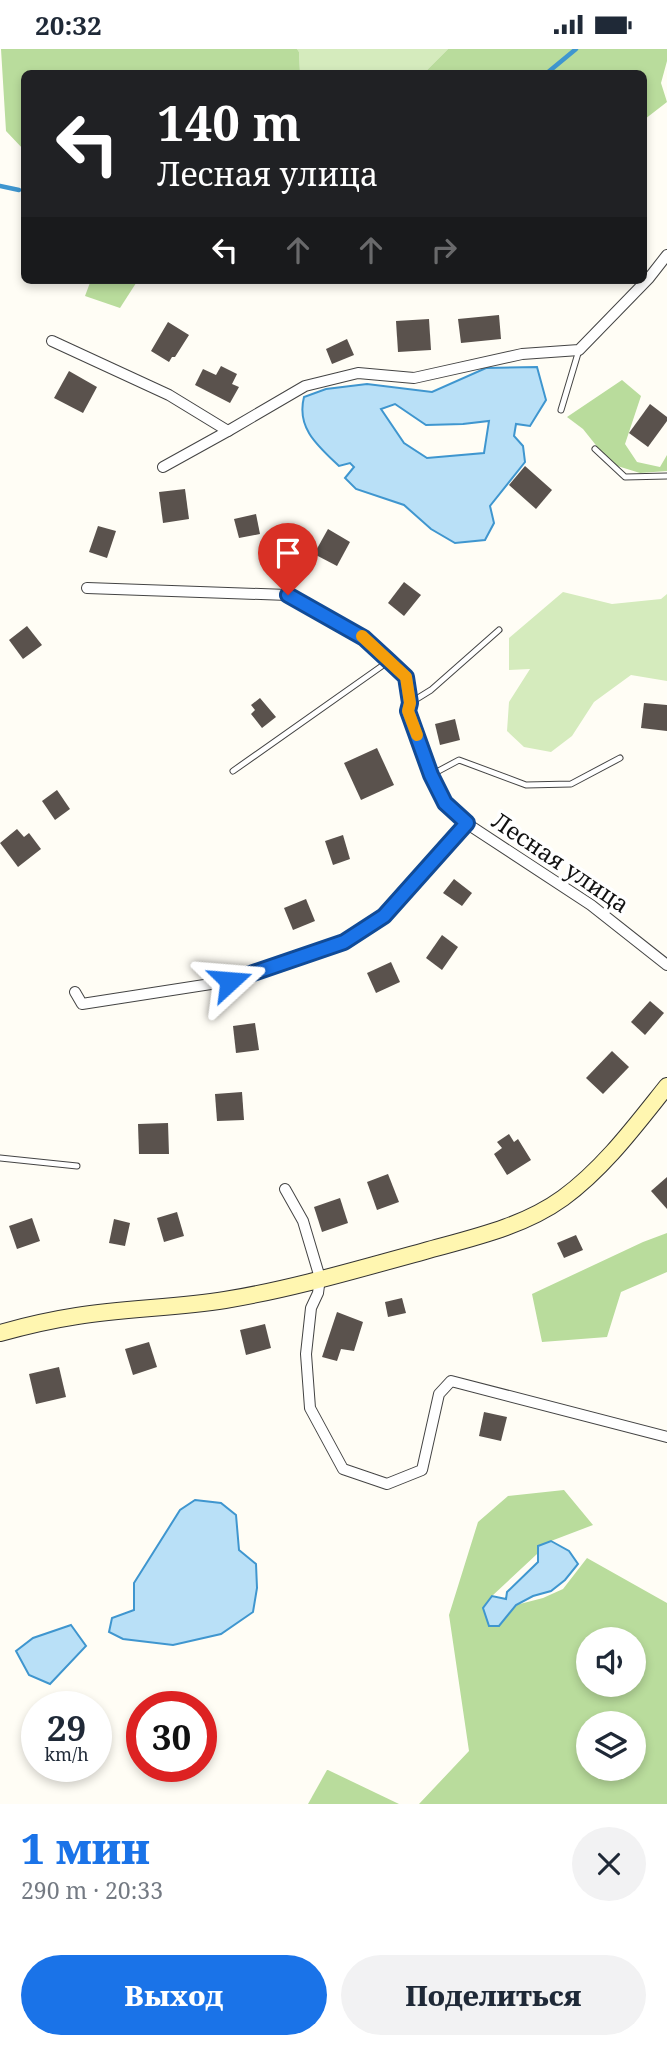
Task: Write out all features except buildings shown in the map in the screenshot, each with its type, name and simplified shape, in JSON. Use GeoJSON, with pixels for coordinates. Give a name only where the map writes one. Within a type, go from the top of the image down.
{"type":"FeatureCollection","features":[{"type":"Feature","properties":{"kind":"street"},"geometry":{"type":"LineString","coordinates":[[647,280],[667,255]]}},
{"type":"Feature","properties":{"kind":"street"},"geometry":{"type":"LineString","coordinates":[[163,467],[305,386],[358,373],[414,377],[522,353],[579,350],[643,284]]}},
{"type":"Feature","properties":{"kind":"street"},"geometry":{"type":"LineString","coordinates":[[52,341],[169,395],[228,431]]}},
{"type":"Feature","properties":{"kind":"street","name":"Лесная улица"},"geometry":{"type":"LineString","coordinates":[[87,588],[288,595],[364,638],[406,677],[410,703],[408,711],[431,775],[445,803],[467,823],[591,905],[667,965]]}},
{"type":"Feature","properties":{"kind":"street"},"geometry":{"type":"LineString","coordinates":[[75,992],[82,1004],[230,981],[344,942],[384,916],[467,823]]}},
{"type":"Feature","properties":{"kind":"street"},"geometry":{"type":"LineString","coordinates":[[0,1333],[78,1315],[223,1300],[320,1278],[470,1238],[519,1222],[562,1199],[597,1170],[667,1086]]}},
{"type":"Feature","properties":{"kind":"street"},"geometry":{"type":"LineString","coordinates":[[285,1189],[303,1221],[320,1278],[318,1293],[311,1308],[306,1354],[310,1408],[343,1469],[387,1484],[422,1470],[439,1394],[451,1381],[667,1437]]}},
{"type":"Feature","properties":{"kind":"lane"},"geometry":{"type":"LineString","coordinates":[[561,410],[579,350]]}},
{"type":"Feature","properties":{"kind":"lane"},"geometry":{"type":"LineString","coordinates":[[595,449],[625,477],[667,477]]}},
{"type":"Feature","properties":{"kind":"lane"},"geometry":{"type":"LineString","coordinates":[[410,703],[431,690],[499,630]]}},
{"type":"Feature","properties":{"kind":"lane"},"geometry":{"type":"LineString","coordinates":[[233,771],[389,661]]}},
{"type":"Feature","properties":{"kind":"lane"},"geometry":{"type":"LineString","coordinates":[[431,775],[458,760],[526,785],[570,784],[620,758]]}},
{"type":"Feature","properties":{"kind":"lane"},"geometry":{"type":"LineString","coordinates":[[0,1158],[77,1166]]}},
{"type":"Feature","properties":{"kind":"green space"},"geometry":{"type":"Polygon","coordinates":[[[1,49],[297,49],[299,52],[300,70],[21,70],[21,147],[6,131],[1,49]]]}},
{"type":"Feature","properties":{"kind":"green space"},"geometry":{"type":"Polygon","coordinates":[[[297,49],[448,49],[427,70],[300,70],[297,49]]]}},
{"type":"Feature","properties":{"kind":"green space"},"geometry":{"type":"Polygon","coordinates":[[[448,49],[667,49],[661,83],[667,102],[647,117],[647,70],[427,70],[448,49]]]}},
{"type":"Feature","properties":{"kind":"green space"},"geometry":{"type":"Polygon","coordinates":[[[90,284],[135,284],[120,308],[85,296],[90,284]]]}},
{"type":"Feature","properties":{"kind":"green space"},"geometry":{"type":"Polygon","coordinates":[[[622,380],[641,396],[625,444],[637,462],[660,467],[667,455],[667,471],[640,473],[611,464],[583,429],[567,417],[622,380]]]}},
{"type":"Feature","properties":{"kind":"green space"},"geometry":{"type":"Polygon","coordinates":[[[563,592],[612,604],[661,599],[667,594],[667,681],[631,675],[594,702],[572,736],[551,752],[524,747],[507,731],[509,702],[530,669],[509,670],[509,638],[563,592]]]}},
{"type":"Feature","properties":{"kind":"green space"},"geometry":{"type":"Polygon","coordinates":[[[667,1233],[667,1272],[621,1292],[607,1337],[542,1342],[532,1294],[667,1233]]]}},
{"type":"Feature","properties":{"kind":"green space"},"geometry":{"type":"Polygon","coordinates":[[[564,1490],[593,1525],[551,1541],[492,1596],[483,1609],[489,1626],[499,1626],[516,1605],[563,1589],[587,1558],[667,1603],[667,1804],[419,1804],[469,1751],[449,1615],[478,1522],[508,1496],[564,1490]]]}},
{"type":"Feature","properties":{"kind":"green space"},"geometry":{"type":"Polygon","coordinates":[[[328,1770],[399,1804],[308,1804],[328,1770]]]}},
{"type":"Feature","properties":{"kind":"water"},"geometry":{"type":"Polygon","coordinates":[[[537,367],[546,400],[530,426],[516,424],[514,436],[523,446],[525,462],[490,506],[494,523],[485,540],[455,543],[431,529],[404,505],[356,489],[345,478],[354,467],[350,463],[339,466],[331,459],[311,436],[303,418],[304,397],[326,389],[367,384],[432,392],[486,368],[537,367]],[[395,404],[381,409],[404,443],[427,458],[484,453],[489,421],[426,425],[395,404]]]}},
{"type":"Feature","properties":{"kind":"water"},"geometry":{"type":"Polygon","coordinates":[[[195,1500],[221,1503],[236,1515],[239,1550],[256,1564],[257,1588],[253,1612],[221,1634],[173,1645],[123,1639],[109,1632],[112,1618],[134,1610],[134,1583],[180,1510],[195,1500]]]}},
{"type":"Feature","properties":{"kind":"water"},"geometry":{"type":"Polygon","coordinates":[[[551,1541],[569,1551],[578,1564],[565,1580],[551,1591],[516,1605],[499,1626],[489,1626],[483,1608],[492,1596],[506,1599],[507,1592],[538,1562],[538,1546],[551,1541]]]}},
{"type":"Feature","properties":{"kind":"water"},"geometry":{"type":"Polygon","coordinates":[[[71,1625],[86,1646],[50,1684],[29,1675],[16,1651],[33,1638],[71,1625]]]}},
{"type":"Feature","properties":{"kind":"waterway"},"geometry":{"type":"LineString","coordinates":[[551,70],[576,49]]}},
{"type":"Feature","properties":{"kind":"waterway"},"geometry":{"type":"LineString","coordinates":[[0,186],[19,190]]}},
{"type":"Feature","properties":{"kind":"slow traffic"},"geometry":{"type":"LineString","coordinates":[[362,636],[406,677],[410,703],[408,711],[417,735]]}},
{"type":"Feature","properties":{"kind":"route"},"geometry":{"type":"LineString","coordinates":[[230,981],[344,942],[384,916],[467,823],[445,803],[431,775],[408,711],[410,703],[406,677],[364,638],[288,595]]}}]}
